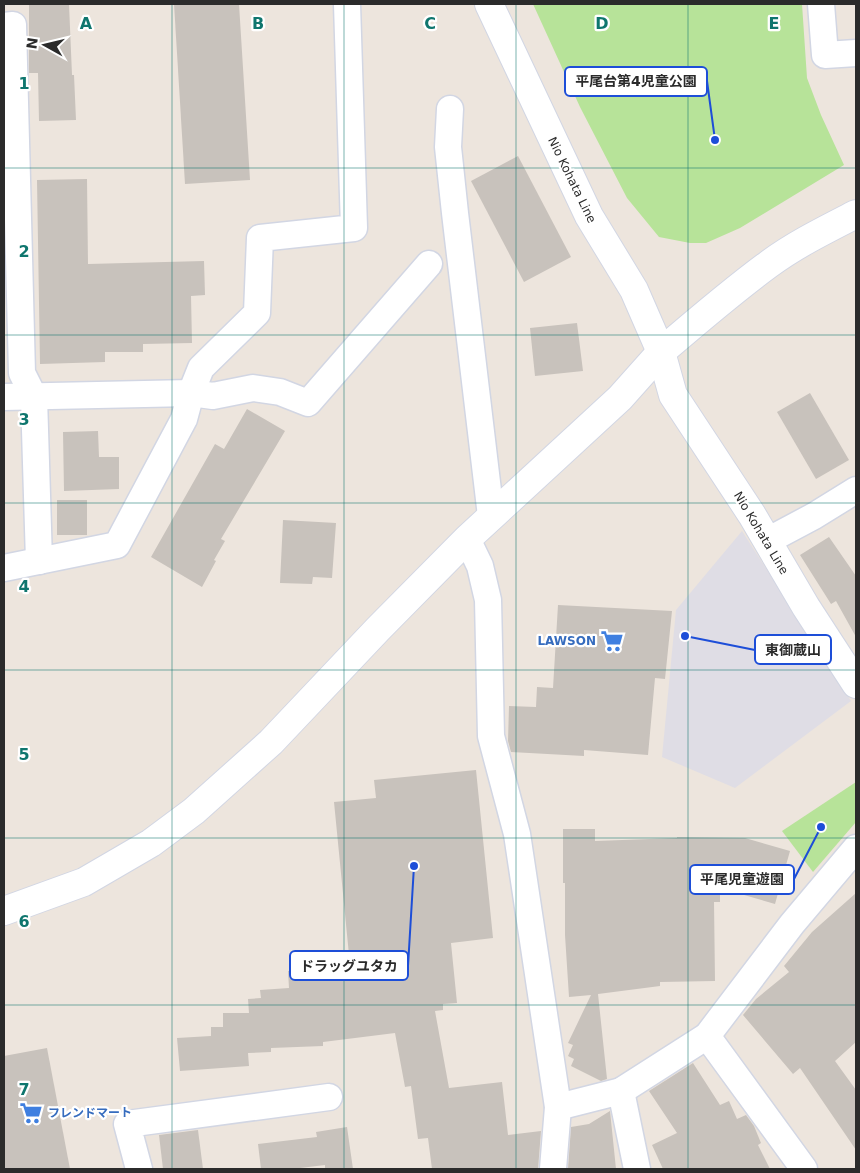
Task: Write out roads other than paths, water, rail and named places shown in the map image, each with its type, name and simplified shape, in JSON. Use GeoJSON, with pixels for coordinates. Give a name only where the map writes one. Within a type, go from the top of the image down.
{"type":"FeatureCollection","features":[{"type":"Feature","properties":{"kind":"main road","name":"Nio Kohata Line"},"geometry":{"type":"LineString","coordinates":[[490,4],[589,216],[634,290],[661,352],[673,395],[752,514],[806,607],[856,684]]}},
{"type":"Feature","properties":{"kind":"main road"},"geometry":{"type":"LineString","coordinates":[[4,911],[84,882],[151,843],[194,812],[270,742],[467,539],[620,398],[661,352],[771,263],[856,214]]}},
{"type":"Feature","properties":{"kind":"street"},"geometry":{"type":"LineString","coordinates":[[4,568],[117,545],[184,419],[191,393],[201,368],[258,312],[260,238],[354,228],[347,4]]}},
{"type":"Feature","properties":{"kind":"street"},"geometry":{"type":"LineString","coordinates":[[821,4],[825,55],[856,53]]}},
{"type":"Feature","properties":{"kind":"street"},"geometry":{"type":"LineString","coordinates":[[4,26],[13,25],[11,232],[22,373],[34,396],[39,561]]}},
{"type":"Feature","properties":{"kind":"street"},"geometry":{"type":"LineString","coordinates":[[450,109],[448,147],[491,516]]}},
{"type":"Feature","properties":{"kind":"street"},"geometry":{"type":"LineString","coordinates":[[4,397],[191,393],[213,396],[253,388],[280,392],[308,403],[429,264]]}},
{"type":"Feature","properties":{"kind":"street"},"geometry":{"type":"LineString","coordinates":[[767,541],[814,516],[856,490]]}},
{"type":"Feature","properties":{"kind":"street"},"geometry":{"type":"LineString","coordinates":[[467,539],[480,566],[488,600],[491,736],[517,834],[558,1107],[553,1169]]}},
{"type":"Feature","properties":{"kind":"street"},"geometry":{"type":"LineString","coordinates":[[558,1107],[621,1091],[707,1036],[792,924],[856,848]]}},
{"type":"Feature","properties":{"kind":"street"},"geometry":{"type":"LineString","coordinates":[[707,1036],[804,1169]]}},
{"type":"Feature","properties":{"kind":"street"},"geometry":{"type":"LineString","coordinates":[[621,1091],[637,1169]]}},
{"type":"Feature","properties":{"kind":"street"},"geometry":{"type":"LineString","coordinates":[[139,1169],[127,1124],[329,1097]]}},
{"type":"Feature","properties":{"kind":"place","name":"平尾台第4児童公園"},"geometry":{"type":"Point","coordinates":[715,140]}},
{"type":"Feature","properties":{"kind":"place","name":"東御蔵山"},"geometry":{"type":"Point","coordinates":[685,636]}},
{"type":"Feature","properties":{"kind":"place","name":"LAWSON"},"geometry":{"type":"Point","coordinates":[612,641]}},
{"type":"Feature","properties":{"kind":"place","name":"平尾児童遊園"},"geometry":{"type":"Point","coordinates":[821,827]}},
{"type":"Feature","properties":{"kind":"place","name":"ドラッグユタカ"},"geometry":{"type":"Point","coordinates":[414,866]}},
{"type":"Feature","properties":{"kind":"place","name":"フレンドマート"},"geometry":{"type":"Point","coordinates":[31,1113]}}]}
